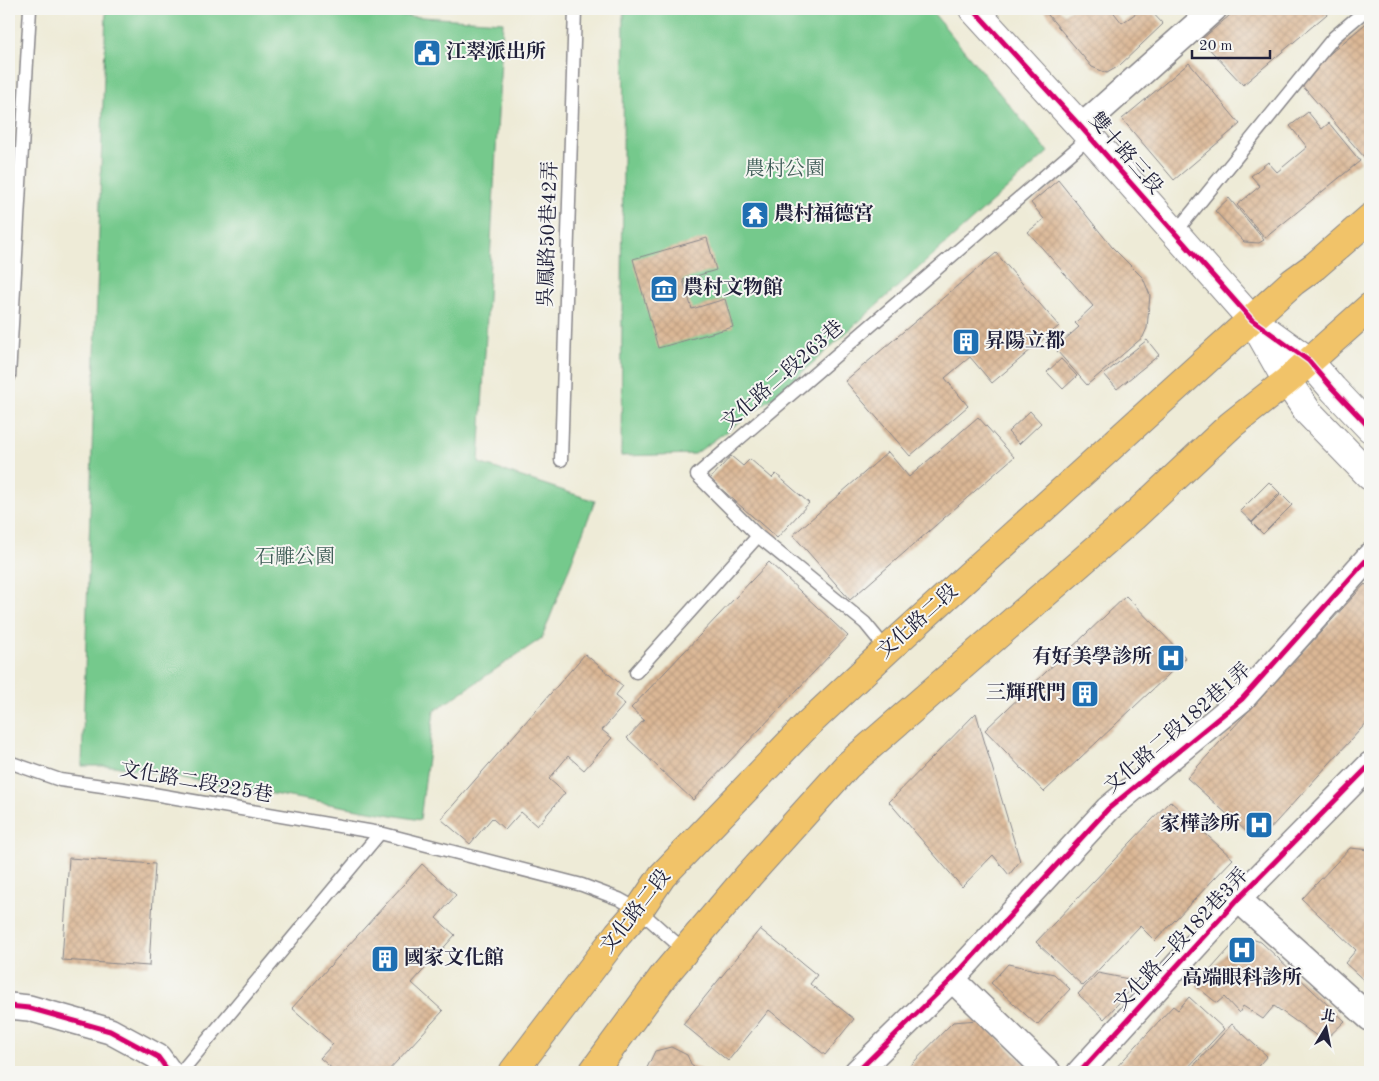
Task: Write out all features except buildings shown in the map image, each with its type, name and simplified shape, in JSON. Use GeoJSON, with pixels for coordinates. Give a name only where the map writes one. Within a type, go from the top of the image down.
{"type":"FeatureCollection","features":[{"type":"Feature","properties":{"kind":"main road","name":"文化路二段"},"geometry":{"type":"LineString","coordinates":[[513,1072],[618,934],[639,910],[662,876],[808,724],[1293,282],[1315,266],[1370,218]]}},
{"type":"Feature","properties":{"kind":"main road"},"geometry":{"type":"LineString","coordinates":[[593,1072],[665,974],[749,875],[847,766],[1133,517],[1231,425],[1287,381],[1370,307]]}},
{"type":"Feature","properties":{"kind":"street","name":"雙十路三段"},"geometry":{"type":"LineString","coordinates":[[973,9],[1086,132],[1252,320]]}},
{"type":"Feature","properties":{"kind":"street"},"geometry":{"type":"LineString","coordinates":[[1086,132],[1214,9]]}},
{"type":"Feature","properties":{"kind":"street"},"geometry":{"type":"LineString","coordinates":[[1252,320],[1309,360],[1370,428]]}},
{"type":"Feature","properties":{"kind":"street"},"geometry":{"type":"LineString","coordinates":[[1252,320],[1287,381],[1308,412],[1370,476]]}},
{"type":"Feature","properties":{"kind":"street","name":"文化路二段182巷1弄"},"geometry":{"type":"LineString","coordinates":[[857,1072],[952,979],[1108,809],[1242,698],[1370,556]]}},
{"type":"Feature","properties":{"kind":"street","name":"文化路二段182巷3弄"},"geometry":{"type":"LineString","coordinates":[[1080,1072],[1238,898],[1370,765]]}},
{"type":"Feature","properties":{"kind":"street"},"geometry":{"type":"LineString","coordinates":[[1238,898],[1370,1018]]}},
{"type":"Feature","properties":{"kind":"street"},"geometry":{"type":"LineString","coordinates":[[952,979],[1048,1072]]}},
{"type":"Feature","properties":{"kind":"street"},"geometry":{"type":"LineString","coordinates":[[9,1006],[29,1008],[110,1031],[158,1056],[168,1072]]}},
{"type":"Feature","properties":{"kind":"lane"},"geometry":{"type":"LineString","coordinates":[[9,376],[30,9]]}},
{"type":"Feature","properties":{"kind":"lane","name":"吳鳳路50巷42弄"},"geometry":{"type":"LineString","coordinates":[[561,460],[575,9]]}},
{"type":"Feature","properties":{"kind":"lane"},"geometry":{"type":"LineString","coordinates":[[1175,233],[1334,37],[1367,9]]}},
{"type":"Feature","properties":{"kind":"lane","name":"文化路二段263巷"},"geometry":{"type":"LineString","coordinates":[[887,650],[865,623],[758,536],[697,475],[1086,132]]}},
{"type":"Feature","properties":{"kind":"lane"},"geometry":{"type":"LineString","coordinates":[[636,672],[758,536]]}},
{"type":"Feature","properties":{"kind":"lane","name":"文化路二段225巷"},"geometry":{"type":"LineString","coordinates":[[9,762],[60,780],[124,789],[380,833],[582,885],[612,896],[639,910],[685,951]]}},
{"type":"Feature","properties":{"kind":"lane"},"geometry":{"type":"LineString","coordinates":[[181,1072],[380,833]]}},
{"type":"Feature","properties":{"kind":"green space","name":"石雕公園"},"geometry":{"type":"Polygon","coordinates":[[[106,9],[292,9],[503,22],[479,463],[595,501],[542,638],[434,711],[420,820],[114,766],[82,766],[106,9]]]}},
{"type":"Feature","properties":{"kind":"green space","name":"農村公園"},"geometry":{"type":"Polygon","coordinates":[[[930,9],[1048,152],[778,394],[695,454],[621,456],[624,10],[930,9]]]}},
{"type":"Feature","properties":{"kind":"cycle path"},"geometry":{"type":"LineString","coordinates":[[973,9],[1081,127],[1252,320],[1309,361],[1370,428]]}},
{"type":"Feature","properties":{"kind":"cycle path"},"geometry":{"type":"LineString","coordinates":[[857,1072],[952,979],[1108,809],[1242,699],[1370,556]]}},
{"type":"Feature","properties":{"kind":"cycle path"},"geometry":{"type":"LineString","coordinates":[[1080,1072],[1238,899],[1370,765]]}},
{"type":"Feature","properties":{"kind":"cycle path"},"geometry":{"type":"LineString","coordinates":[[9,1006],[29,1008],[110,1031],[158,1057],[169,1072]]}},
{"type":"Feature","properties":{"kind":"place","name":"江翠派出所"},"geometry":{"type":"Point","coordinates":[427,53]}},
{"type":"Feature","properties":{"kind":"place","name":"農村福德宮"},"geometry":{"type":"Point","coordinates":[755,215]}},
{"type":"Feature","properties":{"kind":"place","name":"農村文物館"},"geometry":{"type":"Point","coordinates":[664,289]}},
{"type":"Feature","properties":{"kind":"place","name":"昇陽立都"},"geometry":{"type":"Point","coordinates":[966,342]}},
{"type":"Feature","properties":{"kind":"place","name":"有好美學診所"},"geometry":{"type":"Point","coordinates":[1171,658]}},
{"type":"Feature","properties":{"kind":"place","name":"三輝玳門"},"geometry":{"type":"Point","coordinates":[1085,694]}},
{"type":"Feature","properties":{"kind":"place","name":"家樺診所"},"geometry":{"type":"Point","coordinates":[1259,825]}},
{"type":"Feature","properties":{"kind":"place","name":"高端眼科診所"},"geometry":{"type":"Point","coordinates":[1242,950]}},
{"type":"Feature","properties":{"kind":"place","name":"國家文化館"},"geometry":{"type":"Point","coordinates":[385,959]}}]}
